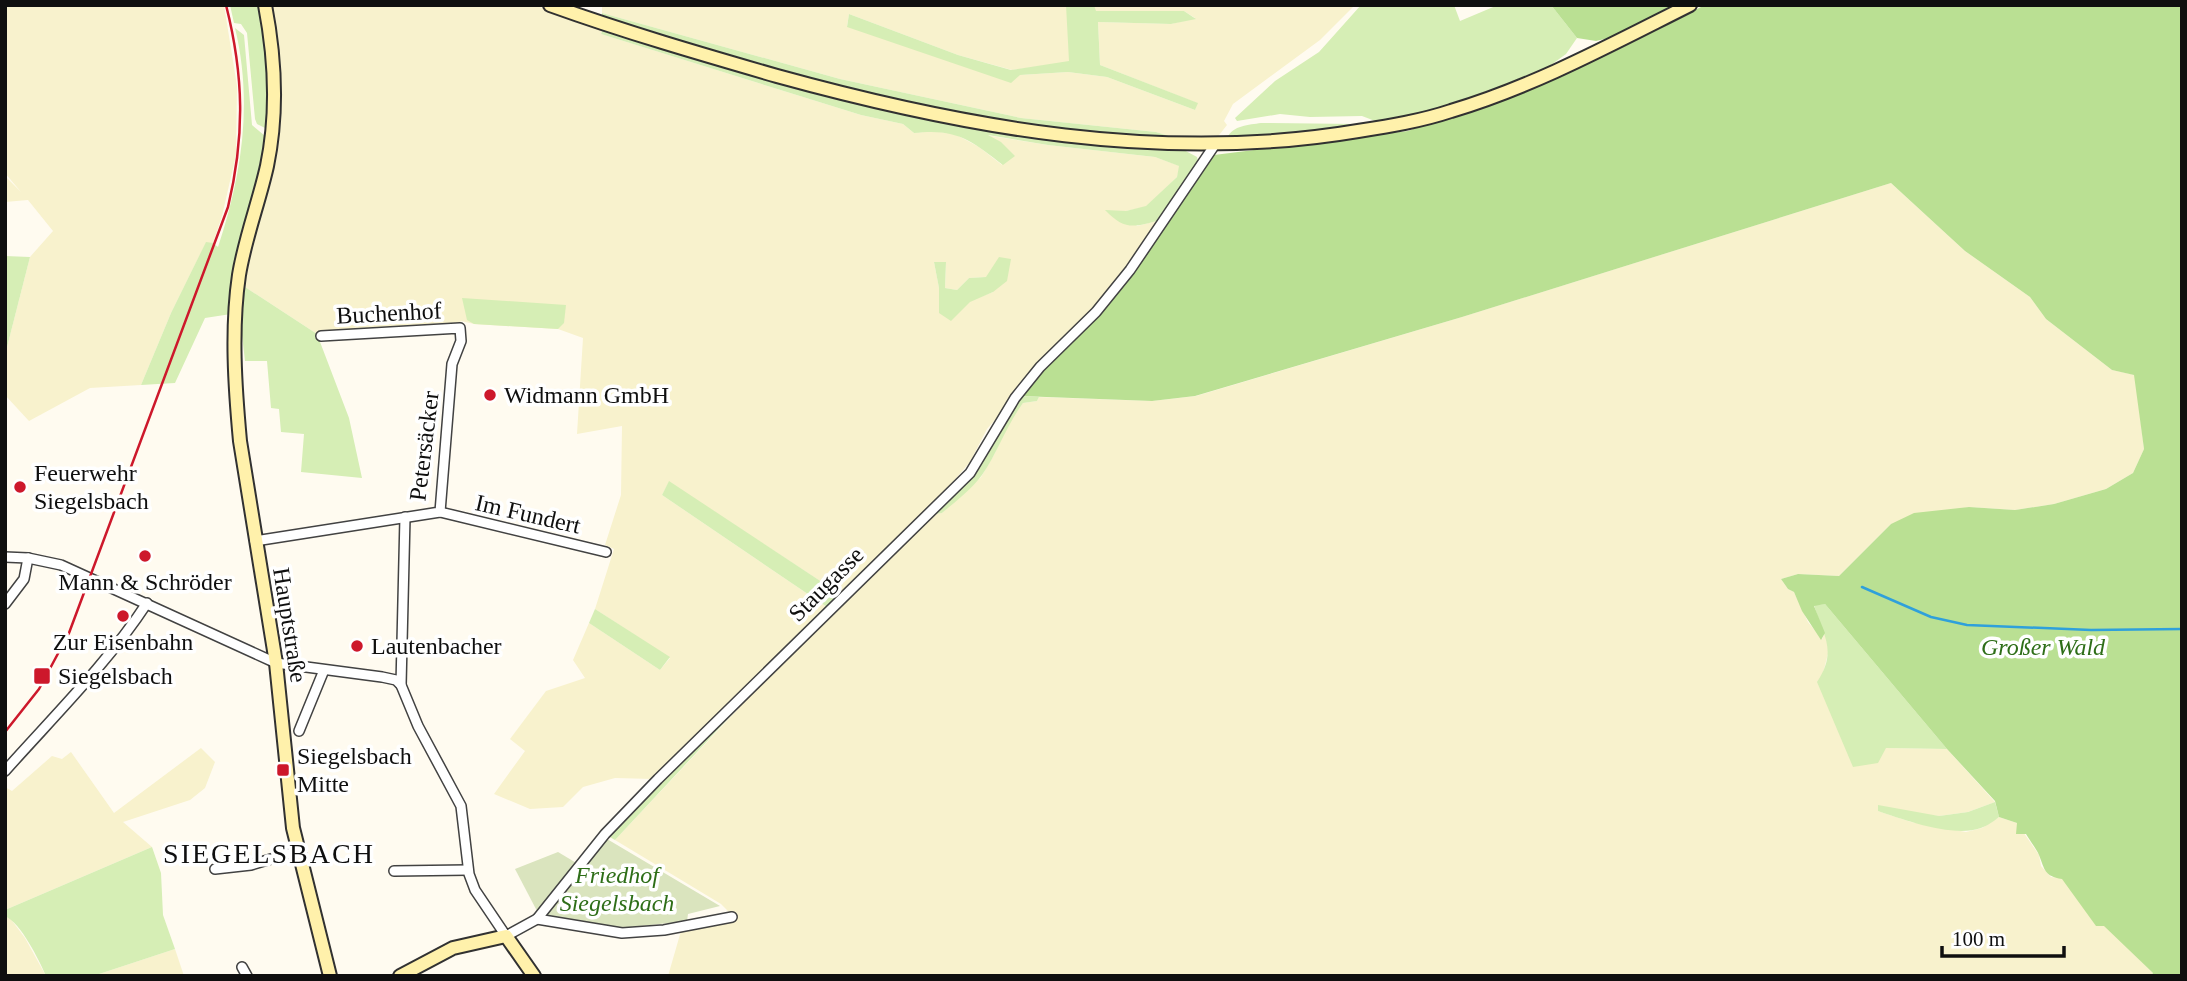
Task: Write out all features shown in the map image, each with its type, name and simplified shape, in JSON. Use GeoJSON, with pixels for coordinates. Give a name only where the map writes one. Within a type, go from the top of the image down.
{"type":"FeatureCollection","features":[{"type":"Feature","properties":{"kind":"street","name":"Hauptstraße"},"geometry":{"type":"LineString","coordinates":[[264,5],[273,75],[272,132],[267,164],[239,276],[236,307],[237,415],[276,663],[293,828],[330,976]]}},
{"type":"Feature","properties":{"kind":"street"},"geometry":{"type":"LineString","coordinates":[[550,5],[676,48],[884,104],[1086,139],[1214,146],[1323,137],[1415,121],[1453,111],[1547,75],[1690,5]]}},
{"type":"Feature","properties":{"kind":"street","name":"Staugasse"},"geometry":{"type":"LineString","coordinates":[[400,976],[453,948],[506,936],[537,919],[605,834],[649,788],[970,473],[1015,398],[1040,367],[1096,312],[1130,270],[1214,146]]}},
{"type":"Feature","properties":{"kind":"street","name":"Petersäcker"},"geometry":{"type":"LineString","coordinates":[[255,541],[440,512],[452,364],[461,341],[460,328]]}},
{"type":"Feature","properties":{"kind":"street","name":"Buchenhof"},"geometry":{"type":"LineString","coordinates":[[321,336],[460,328]]}},
{"type":"Feature","properties":{"kind":"street","name":"Im Fundert"},"geometry":{"type":"LineString","coordinates":[[440,512],[606,552]]}},
{"type":"Feature","properties":{"kind":"street"},"geometry":{"type":"LineString","coordinates":[[401,685],[405,517]]}},
{"type":"Feature","properties":{"kind":"street"},"geometry":{"type":"LineString","coordinates":[[5,557],[29,558],[61,565],[276,663],[396,680],[401,685],[414,717],[461,806],[468,870],[475,890],[534,976]]}},
{"type":"Feature","properties":{"kind":"street"},"geometry":{"type":"LineString","coordinates":[[5,604],[24,579],[29,558]]}},
{"type":"Feature","properties":{"kind":"street"},"geometry":{"type":"LineString","coordinates":[[5,771],[85,682],[147,603]]}},
{"type":"Feature","properties":{"kind":"street"},"geometry":{"type":"LineString","coordinates":[[299,731],[324,670]]}},
{"type":"Feature","properties":{"kind":"street"},"geometry":{"type":"LineString","coordinates":[[215,869],[251,864],[298,851]]}},
{"type":"Feature","properties":{"kind":"street"},"geometry":{"type":"LineString","coordinates":[[394,871],[468,870]]}},
{"type":"Feature","properties":{"kind":"street"},"geometry":{"type":"LineString","coordinates":[[537,919],[622,933],[664,930],[732,917]]}},
{"type":"Feature","properties":{"kind":"street"},"geometry":{"type":"LineString","coordinates":[[242,967],[247,976]]}},
{"type":"Feature","properties":{"kind":"shaded area"},"geometry":{"type":"Polygon","coordinates":[[[5,5],[224,5],[237,86],[236,155],[222,216],[213,243],[206,243],[171,313],[141,385],[90,388],[29,421],[5,395],[5,355],[30,257],[53,231],[28,200],[5,202],[5,176],[21,192],[5,173],[5,5]]]}},
{"type":"Feature","properties":{"kind":"shaded area"},"geometry":{"type":"Polygon","coordinates":[[[270,5],[534,5],[603,29],[601,34],[861,115],[903,124],[914,133],[934,131],[955,134],[979,147],[1002,165],[985,135],[1155,157],[1180,166],[1177,177],[1146,207],[1126,211],[1137,226],[1160,220],[1110,290],[987,429],[970,462],[951,484],[953,487],[840,594],[669,482],[662,495],[827,607],[653,779],[615,778],[583,787],[563,807],[530,809],[494,794],[525,751],[510,739],[546,691],[585,678],[573,660],[589,623],[660,670],[670,658],[595,609],[614,549],[605,545],[621,495],[622,426],[577,434],[583,338],[558,329],[461,321],[457,327],[317,334],[242,285],[246,260],[270,173],[270,5]],[[934,262],[939,288],[939,313],[993,292],[986,277],[969,278],[957,290],[945,288],[946,263],[934,262]]]}},
{"type":"Feature","properties":{"kind":"shaded area"},"geometry":{"type":"Polygon","coordinates":[[[602,5],[1068,5],[1070,62],[1012,70],[958,55],[849,14],[847,26],[1020,75],[1068,72],[1107,77],[1195,110],[1197,103],[1100,65],[1098,22],[1171,24],[1195,18],[1184,11],[1095,11],[1094,5],[1355,5],[1320,40],[1233,104],[1224,121],[1227,125],[1216,139],[1021,118],[840,79],[602,13],[602,5]]]}},
{"type":"Feature","properties":{"kind":"shaded area"},"geometry":{"type":"Polygon","coordinates":[[[1891,183],[1965,251],[2030,297],[2046,319],[2112,370],[2135,375],[2144,449],[2133,473],[2106,489],[2054,504],[2015,510],[1969,507],[1891,524],[1839,576],[1798,574],[1781,579],[1788,589],[1794,592],[1808,622],[1822,639],[1825,633],[1829,650],[1823,673],[1886,748],[1947,749],[1995,802],[1968,812],[1939,816],[1878,811],[1911,822],[1966,832],[1982,828],[1999,817],[2017,823],[2039,855],[2041,866],[2051,877],[2062,878],[2096,925],[2104,925],[2153,973],[2151,976],[668,976],[681,931],[736,919],[721,904],[615,840],[740,707],[739,704],[935,514],[942,513],[981,477],[1011,418],[1023,403],[1037,401],[1039,397],[1152,401],[1196,396],[1462,317],[1891,183]]]}},
{"type":"Feature","properties":{"kind":"shaded area"},"geometry":{"type":"Polygon","coordinates":[[[201,748],[215,762],[205,788],[190,800],[123,822],[152,847],[5,910],[5,787],[12,791],[52,756],[62,759],[71,752],[114,813],[201,748]]]}},
{"type":"Feature","properties":{"kind":"shaded area"},"geometry":{"type":"Polygon","coordinates":[[[5,916],[10,918],[25,938],[46,976],[5,976],[5,916]]]}},
{"type":"Feature","properties":{"kind":"shaded area"},"geometry":{"type":"Polygon","coordinates":[[[175,949],[184,976],[93,976],[175,949]]]}},
{"type":"Feature","properties":{"kind":"green space"},"geometry":{"type":"Polygon","coordinates":[[[230,5],[261,5],[268,67],[267,129],[257,124],[255,119],[247,33],[241,24],[234,23],[230,5]]]}},
{"type":"Feature","properties":{"kind":"green space"},"geometry":{"type":"Polygon","coordinates":[[[1066,5],[1094,5],[1096,11],[1184,11],[1196,19],[1171,24],[1098,22],[1100,65],[1198,103],[1195,110],[1107,77],[1068,72],[1020,75],[1011,83],[847,27],[849,14],[958,55],[1011,70],[1069,61],[1066,5]]]}},
{"type":"Feature","properties":{"kind":"green space"},"geometry":{"type":"Polygon","coordinates":[[[1361,5],[1454,5],[1460,21],[1498,5],[1551,5],[1577,38],[1566,54],[1544,70],[1456,105],[1383,124],[1362,116],[1310,117],[1280,114],[1237,121],[1235,118],[1275,81],[1319,52],[1361,5]]]}},
{"type":"Feature","properties":{"kind":"green space"},"geometry":{"type":"Polygon","coordinates":[[[1551,5],[1673,5],[1613,37],[1596,41],[1577,38],[1551,5]]]}},
{"type":"Feature","properties":{"kind":"green space","name":"Großer Wald"},"geometry":{"type":"Polygon","coordinates":[[[1705,5],[2182,5],[2182,976],[2151,976],[2153,973],[2104,926],[2096,926],[2062,879],[2046,872],[2038,852],[2026,834],[2016,834],[2017,823],[1999,817],[1995,801],[1947,749],[1825,604],[1814,606],[1825,633],[1821,640],[1802,611],[1794,592],[1788,589],[1781,579],[1798,574],[1839,576],[1891,524],[1914,513],[1969,507],[2015,510],[2054,504],[2106,489],[2133,473],[2144,449],[2134,375],[2112,370],[2046,319],[2030,297],[1965,251],[1891,183],[1462,317],[1195,396],[1152,401],[1020,396],[1140,258],[1214,155],[1408,131],[1595,60],[1705,5]]]}},
{"type":"Feature","properties":{"kind":"green space"},"geometry":{"type":"Polygon","coordinates":[[[602,13],[840,79],[1021,118],[1216,139],[1166,139],[1083,132],[960,114],[781,71],[602,19],[602,13]]]}},
{"type":"Feature","properties":{"kind":"green space"},"geometry":{"type":"Polygon","coordinates":[[[235,28],[244,35],[252,125],[265,136],[258,180],[237,255],[231,314],[205,318],[175,383],[141,385],[171,313],[206,242],[218,247],[226,220],[239,166],[244,111],[235,28]]]}},
{"type":"Feature","properties":{"kind":"green space"},"geometry":{"type":"Polygon","coordinates":[[[603,29],[771,81],[916,116],[1128,147],[1182,149],[1197,157],[1198,161],[1160,220],[1130,226],[1118,221],[1105,210],[1126,211],[1146,206],[1177,177],[1179,166],[1155,157],[988,135],[1001,142],[1015,156],[1003,165],[982,149],[952,134],[914,133],[903,124],[861,115],[601,34],[603,29]]]}},
{"type":"Feature","properties":{"kind":"green space"},"geometry":{"type":"Polygon","coordinates":[[[1261,123],[1357,124],[1363,127],[1332,134],[1227,138],[1237,128],[1261,123]]]}},
{"type":"Feature","properties":{"kind":"green space"},"geometry":{"type":"Polygon","coordinates":[[[5,256],[30,257],[5,355],[5,256]]]}},
{"type":"Feature","properties":{"kind":"green space"},"geometry":{"type":"Polygon","coordinates":[[[999,257],[1011,259],[1007,281],[993,292],[970,302],[951,321],[939,313],[939,288],[934,262],[946,262],[945,288],[957,290],[969,278],[986,277],[999,257]]]}},
{"type":"Feature","properties":{"kind":"green space"},"geometry":{"type":"Polygon","coordinates":[[[242,285],[317,334],[349,418],[362,478],[301,472],[304,434],[281,432],[279,409],[271,408],[267,361],[245,361],[240,318],[242,285]]]}},
{"type":"Feature","properties":{"kind":"green space"},"geometry":{"type":"Polygon","coordinates":[[[462,298],[566,305],[564,323],[558,329],[474,324],[467,320],[462,298]]]}},
{"type":"Feature","properties":{"kind":"green space"},"geometry":{"type":"Polygon","coordinates":[[[1020,396],[1039,397],[1037,401],[1023,403],[978,480],[942,513],[935,514],[971,477],[1020,396]]]}},
{"type":"Feature","properties":{"kind":"green space"},"geometry":{"type":"Polygon","coordinates":[[[669,481],[840,594],[827,607],[662,495],[669,481]]]}},
{"type":"Feature","properties":{"kind":"green space"},"geometry":{"type":"Polygon","coordinates":[[[1825,604],[1947,749],[1886,748],[1878,763],[1853,767],[1817,682],[1827,661],[1828,652],[1814,605],[1825,604]]]}},
{"type":"Feature","properties":{"kind":"green space"},"geometry":{"type":"Polygon","coordinates":[[[595,609],[670,657],[660,670],[589,623],[595,609]]]}},
{"type":"Feature","properties":{"kind":"green space"},"geometry":{"type":"Polygon","coordinates":[[[739,704],[615,840],[608,836],[739,704]]]}},
{"type":"Feature","properties":{"kind":"green space"},"geometry":{"type":"Polygon","coordinates":[[[1995,802],[1999,817],[1970,831],[1929,827],[1878,811],[1878,805],[1939,816],[1968,812],[1995,802]]]}},
{"type":"Feature","properties":{"kind":"green space","name":"Friedhof Siegelsbach"},"geometry":{"type":"Polygon","coordinates":[[[607,839],[720,906],[688,914],[687,921],[622,928],[546,915],[607,839]]]}},
{"type":"Feature","properties":{"kind":"green space"},"geometry":{"type":"Polygon","coordinates":[[[152,847],[161,873],[163,915],[175,949],[93,976],[46,976],[23,934],[5,916],[5,910],[152,847]]]}},
{"type":"Feature","properties":{"kind":"green space"},"geometry":{"type":"Polygon","coordinates":[[[558,852],[578,864],[537,911],[515,869],[558,852]]]}},
{"type":"Feature","properties":{"kind":"waterway"},"geometry":{"type":"LineString","coordinates":[[1862,587],[1931,617],[1967,625],[2091,630],[2182,629]]}},
{"type":"Feature","properties":{"kind":"railway"},"geometry":{"type":"LineString","coordinates":[[5,732],[39,689],[69,633],[228,207],[240,131],[240,106],[236,57],[226,5]]}},
{"type":"Feature","properties":{"kind":"place","name":"Widmann GmbH"},"geometry":{"type":"Point","coordinates":[490,395]}},
{"type":"Feature","properties":{"kind":"place","name":"Feuerwehr Siegelsbach"},"geometry":{"type":"Point","coordinates":[20,487]}},
{"type":"Feature","properties":{"kind":"place","name":"Mann & Schröder"},"geometry":{"type":"Point","coordinates":[145,556]}},
{"type":"Feature","properties":{"kind":"place","name":"Zur Eisenbahn"},"geometry":{"type":"Point","coordinates":[123,616]}},
{"type":"Feature","properties":{"kind":"place","name":"Lautenbacher"},"geometry":{"type":"Point","coordinates":[357,646]}},
{"type":"Feature","properties":{"kind":"place","name":"Siegelsbach"},"geometry":{"type":"Point","coordinates":[42,676]}},
{"type":"Feature","properties":{"kind":"place","name":"Siegelsbach Mitte"},"geometry":{"type":"Point","coordinates":[283,770]}},
{"type":"Feature","properties":{"kind":"district","name":"SIEGELSBACH"},"geometry":{"type":"Point","coordinates":[269,853]}}]}
